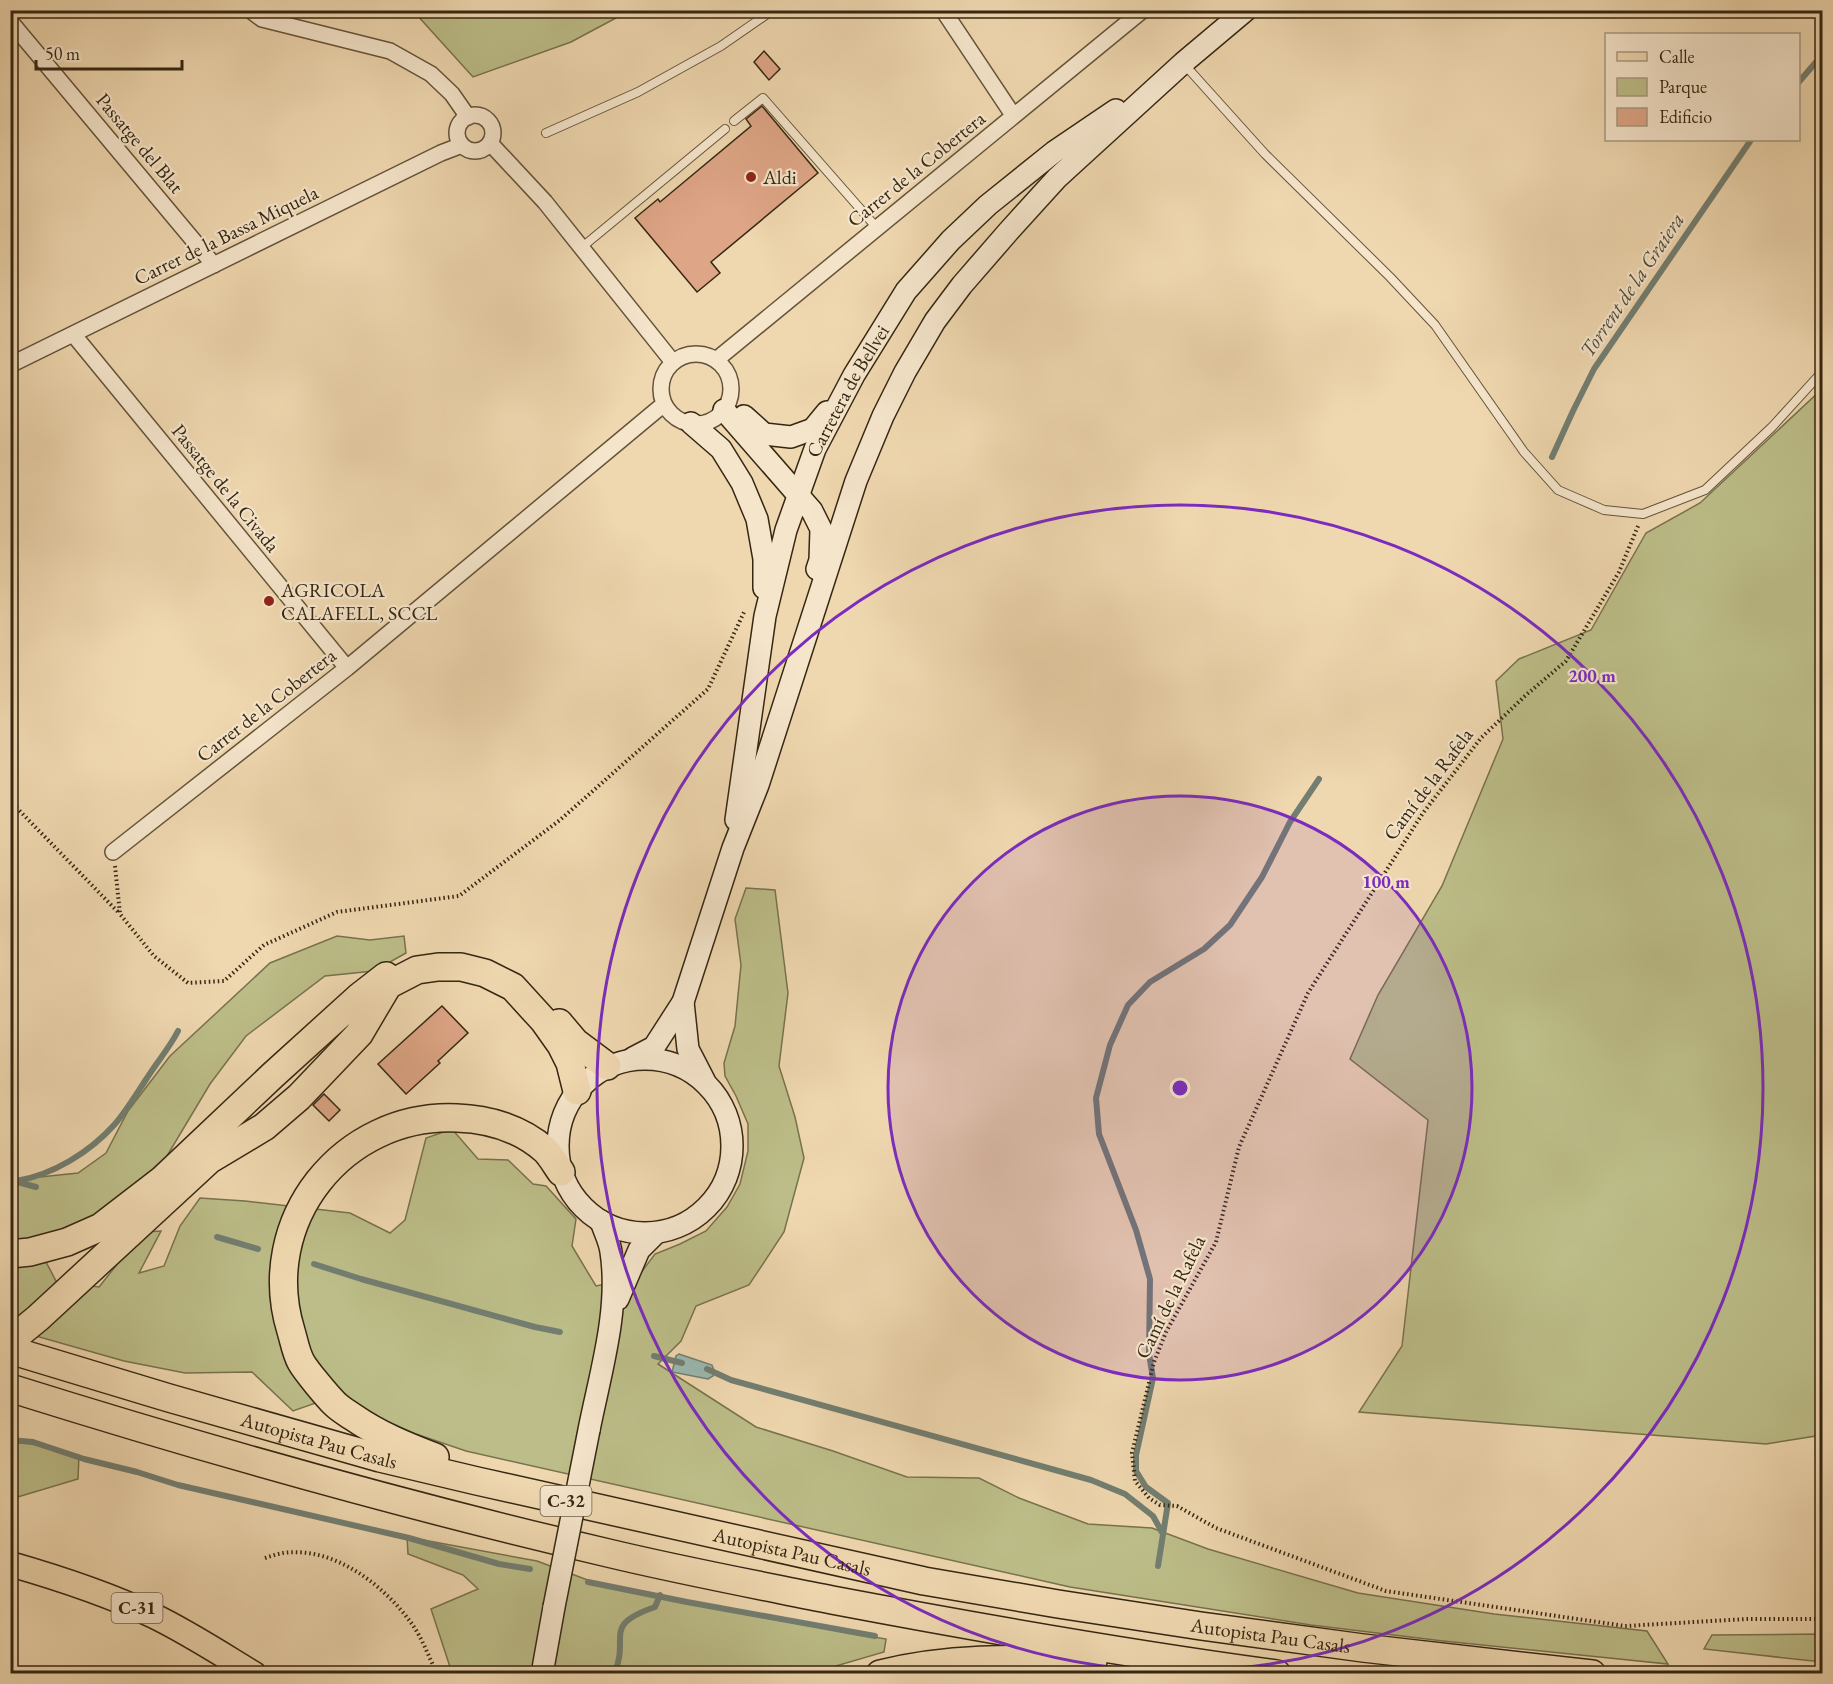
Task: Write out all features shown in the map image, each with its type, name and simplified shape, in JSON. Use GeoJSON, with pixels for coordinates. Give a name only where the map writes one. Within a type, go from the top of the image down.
{"type":"FeatureCollection","features":[{"type":"Feature","properties":{"kind":"highway"},"geometry":{"type":"LineString","coordinates":[[10,1254],[30,1252],[67,1242],[101,1227],[162,1180],[359,997],[388,974],[414,962],[444,956],[467,958],[490,964],[517,978],[575,1042],[607,1066]]}},
{"type":"Feature","properties":{"kind":"highway"},"geometry":{"type":"LineString","coordinates":[[10,1341],[38,1318],[209,1160],[264,1127],[299,1097],[359,1034],[388,985],[417,970],[461,967],[485,973],[513,987],[544,1021],[561,1045],[570,1063],[577,1090]]}},
{"type":"Feature","properties":{"kind":"highway"},"geometry":{"type":"LineString","coordinates":[[477,1482],[449,1462],[373,1431],[336,1405],[300,1361],[285,1313],[283,1292],[283,1267],[289,1244],[298,1213],[315,1185],[355,1147],[396,1126],[445,1117],[471,1118],[496,1124],[526,1135],[547,1152],[561,1172]]}},
{"type":"Feature","properties":{"kind":"highway","name":"Autopista Pau Casals"},"geometry":{"type":"LineString","coordinates":[[10,1350],[380,1458],[477,1482],[924,1581],[1201,1626],[1364,1648],[1592,1674]]}},
{"type":"Feature","properties":{"kind":"highway","name":"Autopista Pau Casals"},"geometry":{"type":"LineString","coordinates":[[10,1388],[380,1496],[609,1554],[719,1578],[1016,1634],[1277,1674]]}},
{"type":"Feature","properties":{"kind":"highway"},"geometry":{"type":"LineString","coordinates":[[880,1674],[951,1660],[1100,1661],[1127,1652]]}},
{"type":"Feature","properties":{"kind":"main road","name":"Carretera de Bellvei"},"geometry":{"type":"LineString","coordinates":[[633,1059],[654,1047],[683,1002],[732,848],[758,785],[856,481],[883,416],[905,372],[935,321],[962,285],[1057,178],[1183,63],[1246,10]]}},
{"type":"Feature","properties":{"kind":"main road","name":"Carretera de Bellvei"},"geometry":{"type":"LineString","coordinates":[[732,848],[765,616],[786,530],[815,449],[854,375],[906,291],[951,240],[988,205],[1054,152],[1183,63]]}},
{"type":"Feature","properties":{"kind":"main road"},"geometry":{"type":"LineString","coordinates":[[727,403],[764,434],[791,437],[813,429],[854,375]]}},
{"type":"Feature","properties":{"kind":"main road"},"geometry":{"type":"LineString","coordinates":[[727,403],[812,511],[821,529],[820,560],[795,636],[794,674]]}},
{"type":"Feature","properties":{"kind":"main road"},"geometry":{"type":"LineString","coordinates":[[691,423],[721,449],[742,483],[757,519],[764,559],[765,616]]}},
{"type":"Feature","properties":{"kind":"main road","name":"Carretera de Bellvei"},"geometry":{"type":"LineString","coordinates":[[683,1002],[688,1049],[704,1081]]}},
{"type":"Feature","properties":{"kind":"main road"},"geometry":{"type":"LineString","coordinates":[[633,1059],[672,1062],[704,1081],[726,1110],[733,1145],[721,1190],[695,1218],[675,1228],[656,1233],[626,1231],[601,1221],[574,1197],[561,1172],[557,1140],[563,1115],[577,1090],[607,1066],[633,1059]]}},
{"type":"Feature","properties":{"kind":"main road"},"geometry":{"type":"LineString","coordinates":[[542,1673],[611,1319],[614,1278],[611,1250],[601,1221]]}},
{"type":"Feature","properties":{"kind":"main road"},"geometry":{"type":"LineString","coordinates":[[611,1319],[626,1277],[639,1250],[656,1233]]}},
{"type":"Feature","properties":{"kind":"main road","name":"C-31"},"geometry":{"type":"LineString","coordinates":[[10,1564],[112,1597],[144,1611],[197,1639],[254,1674]]}},
{"type":"Feature","properties":{"kind":"street"},"geometry":{"type":"LineString","coordinates":[[250,10],[262,19],[390,51],[431,74],[452,94],[468,117]]}},
{"type":"Feature","properties":{"kind":"street"},"geometry":{"type":"LineString","coordinates":[[943,10],[1013,115]]}},
{"type":"Feature","properties":{"kind":"street","name":"Carrer de la Cobertera"},"geometry":{"type":"LineString","coordinates":[[716,360],[1143,10]]}},
{"type":"Feature","properties":{"kind":"street","name":"Passatge del Blat"},"geometry":{"type":"LineString","coordinates":[[10,21],[214,265]]}},
{"type":"Feature","properties":{"kind":"street"},"geometry":{"type":"LineString","coordinates":[[468,117],[480,117],[487,120],[493,132],[490,143],[484,149],[468,150],[458,138],[458,129],[462,122],[468,117]]}},
{"type":"Feature","properties":{"kind":"street"},"geometry":{"type":"LineString","coordinates":[[490,143],[545,202],[672,361]]}},
{"type":"Feature","properties":{"kind":"street","name":"Carrer de la Bassa Miquela"},"geometry":{"type":"LineString","coordinates":[[10,365],[441,153],[462,145]]}},
{"type":"Feature","properties":{"kind":"street","name":"Passatge de la Civada"},"geometry":{"type":"LineString","coordinates":[[73,334],[346,668]]}},
{"type":"Feature","properties":{"kind":"street"},"geometry":{"type":"LineString","coordinates":[[693,354],[703,354],[716,360],[729,379],[727,403],[715,418],[702,423],[691,423],[671,414],[664,404],[661,391],[665,370],[672,361],[693,354]]}},
{"type":"Feature","properties":{"kind":"street","name":"Carrer de la Cobertera"},"geometry":{"type":"LineString","coordinates":[[113,852],[346,668],[664,404]]}},
{"type":"Feature","properties":{"kind":"lane"},"geometry":{"type":"LineString","coordinates":[[546,133],[638,92],[721,46],[773,10]]}},
{"type":"Feature","properties":{"kind":"lane"},"geometry":{"type":"LineString","coordinates":[[1183,63],[1265,154],[1390,277],[1435,325],[1524,452],[1558,490],[1604,510],[1643,514],[1706,490],[1772,427],[1822,372]]}},
{"type":"Feature","properties":{"kind":"lane"},"geometry":{"type":"LineString","coordinates":[[734,121],[762,98],[877,228]]}},
{"type":"Feature","properties":{"kind":"lane"},"geometry":{"type":"LineString","coordinates":[[581,248],[725,129]]}},
{"type":"Feature","properties":{"kind":"path","name":"Camí de la Rafela"},"geometry":{"type":"LineString","coordinates":[[1643,514],[1619,572],[1566,661],[1481,738],[1423,813],[1308,993],[1239,1147],[1215,1242],[1166,1332],[1154,1362],[1132,1453],[1135,1481],[1149,1498],[1160,1505],[1177,1506],[1216,1528],[1386,1591],[1625,1626],[1747,1619],[1822,1619]]}},
{"type":"Feature","properties":{"kind":"path"},"geometry":{"type":"LineString","coordinates":[[10,801],[120,914],[154,956],[188,983],[224,981],[264,945],[337,912],[459,896],[560,820],[708,689],[749,602]]}},
{"type":"Feature","properties":{"kind":"path"},"geometry":{"type":"LineString","coordinates":[[113,852],[120,914]]}},
{"type":"Feature","properties":{"kind":"path"},"geometry":{"type":"LineString","coordinates":[[265,1558],[285,1553],[310,1554],[328,1558],[349,1567],[395,1603],[413,1626],[437,1674]]}},
{"type":"Feature","properties":{"kind":"green space"},"geometry":{"type":"Polygon","coordinates":[[[402,11],[629,11],[571,42],[473,77],[416,14],[402,11]]]}},
{"type":"Feature","properties":{"kind":"green space"},"geometry":{"type":"Polygon","coordinates":[[[1822,389],[1822,1435],[1766,1444],[1359,1412],[1402,1346],[1428,1120],[1350,1059],[1378,995],[1442,886],[1503,739],[1496,681],[1519,659],[1591,630],[1646,533],[1700,503],[1822,389]]]}},
{"type":"Feature","properties":{"kind":"green space"},"geometry":{"type":"Polygon","coordinates":[[[746,888],[775,890],[788,993],[779,1066],[795,1117],[804,1158],[784,1232],[749,1285],[696,1306],[681,1341],[658,1364],[756,1427],[907,1477],[979,1478],[1019,1498],[1088,1524],[1152,1528],[1208,1549],[1358,1593],[1494,1614],[1647,1631],[1668,1664],[1311,1625],[1070,1587],[466,1451],[413,1433],[370,1414],[344,1393],[293,1411],[252,1372],[185,1373],[124,1361],[11,1329],[10,1178],[21,1179],[78,1173],[106,1153],[128,1111],[170,1056],[270,963],[337,936],[370,940],[404,936],[406,953],[374,971],[325,976],[246,1036],[210,1084],[164,1161],[45,1260],[56,1281],[99,1287],[143,1232],[161,1231],[139,1273],[164,1266],[180,1226],[200,1198],[350,1213],[390,1233],[405,1220],[426,1138],[452,1129],[478,1159],[508,1160],[533,1184],[546,1186],[576,1219],[572,1246],[596,1286],[637,1278],[655,1254],[706,1231],[727,1207],[740,1184],[748,1151],[748,1124],[725,1076],[724,1063],[735,1026],[741,965],[735,919],[746,888]]]}},
{"type":"Feature","properties":{"kind":"green space"},"geometry":{"type":"Polygon","coordinates":[[[11,1443],[27,1443],[79,1455],[78,1479],[11,1499],[11,1443]]]}},
{"type":"Feature","properties":{"kind":"green space"},"geometry":{"type":"Polygon","coordinates":[[[407,1537],[537,1561],[601,1585],[765,1618],[886,1639],[884,1652],[812,1673],[452,1673],[431,1609],[478,1589],[463,1575],[408,1554],[407,1537]]]}},
{"type":"Feature","properties":{"kind":"green space"},"geometry":{"type":"Polygon","coordinates":[[[1822,1634],[1822,1662],[1704,1649],[1712,1635],[1822,1634]]]}},
{"type":"Feature","properties":{"kind":"water"},"geometry":{"type":"Polygon","coordinates":[[[679,1354],[712,1365],[713,1376],[708,1379],[672,1372],[676,1356],[679,1354]]]}},
{"type":"Feature","properties":{"kind":"building"},"geometry":{"type":"Polygon","coordinates":[[[764,51],[780,69],[769,80],[754,62],[764,51]]]}},
{"type":"Feature","properties":{"kind":"building","name":"Aldi"},"geometry":{"type":"Polygon","coordinates":[[[762,106],[818,173],[711,262],[720,273],[697,292],[635,218],[658,199],[660,202],[751,126],[746,119],[762,106]]]}},
{"type":"Feature","properties":{"kind":"building"},"geometry":{"type":"Polygon","coordinates":[[[442,1006],[468,1033],[406,1094],[378,1064],[442,1006]]]}},
{"type":"Feature","properties":{"kind":"building"},"geometry":{"type":"Polygon","coordinates":[[[324,1094],[340,1110],[329,1121],[313,1105],[324,1094]]]}},
{"type":"Feature","properties":{"kind":"waterway","name":"Torrent de la Graiera"},"geometry":{"type":"LineString","coordinates":[[1800,81],[1822,55]]}},
{"type":"Feature","properties":{"kind":"waterway","name":"Torrent de la Graiera"},"geometry":{"type":"LineString","coordinates":[[1552,457],[1594,369],[1750,141]]}},
{"type":"Feature","properties":{"kind":"waterway","name":"Torrent de la Graiera"},"geometry":{"type":"LineString","coordinates":[[1158,1566],[1168,1503],[1146,1487],[1136,1471],[1136,1455],[1153,1378],[1149,1354],[1150,1279],[1136,1230],[1099,1134],[1096,1098],[1110,1045],[1128,1005],[1150,982],[1204,949],[1230,925],[1262,877],[1290,822],[1319,779]]}},
{"type":"Feature","properties":{"kind":"waterway"},"geometry":{"type":"LineString","coordinates":[[16,1181],[57,1168],[82,1153],[105,1134],[128,1107],[178,1031]]}},
{"type":"Feature","properties":{"kind":"waterway"},"geometry":{"type":"LineString","coordinates":[[10,1180],[36,1187]]}},
{"type":"Feature","properties":{"kind":"waterway"},"geometry":{"type":"LineString","coordinates":[[217,1237],[258,1249]]}},
{"type":"Feature","properties":{"kind":"waterway"},"geometry":{"type":"LineString","coordinates":[[314,1264],[361,1279],[560,1332]]}},
{"type":"Feature","properties":{"kind":"waterway"},"geometry":{"type":"LineString","coordinates":[[654,1356],[682,1363]]}},
{"type":"Feature","properties":{"kind":"waterway"},"geometry":{"type":"LineString","coordinates":[[707,1369],[731,1380],[1091,1480],[1125,1494],[1153,1516],[1163,1534]]}},
{"type":"Feature","properties":{"kind":"waterway"},"geometry":{"type":"LineString","coordinates":[[10,1440],[33,1442],[178,1485],[409,1538],[499,1564],[530,1569]]}},
{"type":"Feature","properties":{"kind":"waterway"},"geometry":{"type":"LineString","coordinates":[[588,1582],[875,1636]]}},
{"type":"Feature","properties":{"kind":"waterway"},"geometry":{"type":"LineString","coordinates":[[614,1674],[620,1651],[622,1627],[628,1620],[655,1607],[660,1595]]}},
{"type":"Feature","properties":{"kind":"place","name":"Aldi"},"geometry":{"type":"Point","coordinates":[751,177]}},
{"type":"Feature","properties":{"kind":"place","name":"AGRICOLA CALAFELL, SCCL"},"geometry":{"type":"Point","coordinates":[269,601]}}]}
